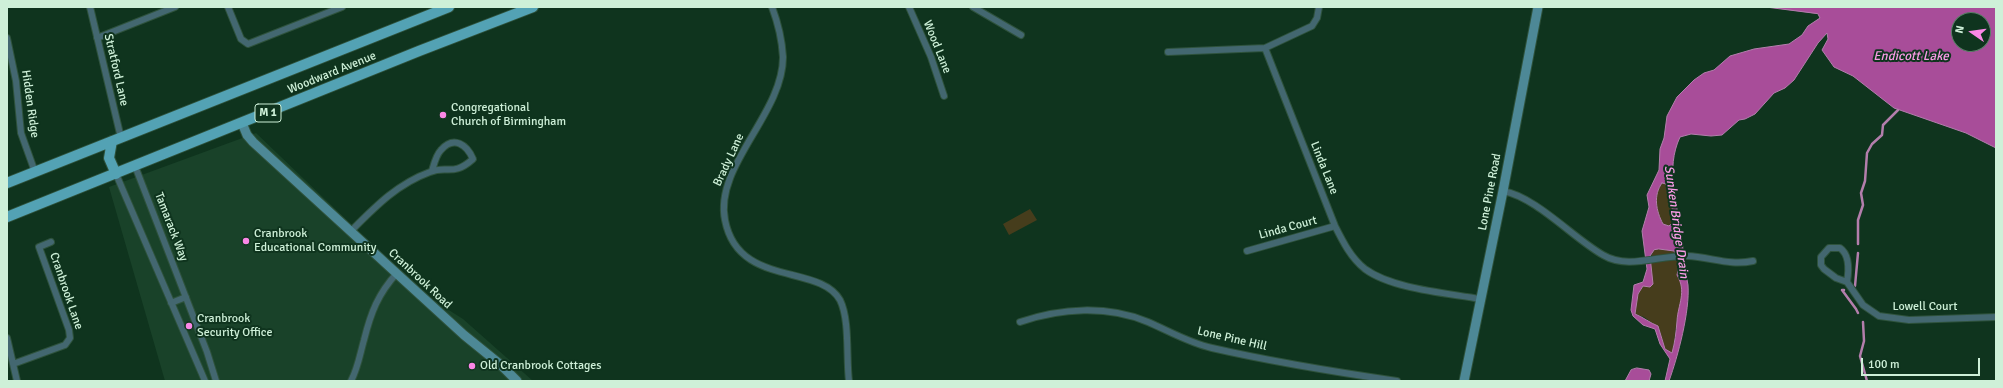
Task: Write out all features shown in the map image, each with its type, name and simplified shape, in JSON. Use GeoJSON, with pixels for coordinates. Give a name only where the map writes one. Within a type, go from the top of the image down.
{"type":"FeatureCollection","features":[{"type":"Feature","properties":{"kind":"main road","name":"Woodward Avenue"},"geometry":{"type":"LineString","coordinates":[[7,184],[449,7]]}},
{"type":"Feature","properties":{"kind":"main road","name":"Woodward Avenue"},"geometry":{"type":"LineString","coordinates":[[7,217],[242,123],[511,12],[533,7]]}},
{"type":"Feature","properties":{"kind":"main road"},"geometry":{"type":"LineString","coordinates":[[116,140],[109,158],[116,174]]}},
{"type":"Feature","properties":{"kind":"street","name":"Stratford Lane"},"geometry":{"type":"LineString","coordinates":[[90,7],[116,140]]}},
{"type":"Feature","properties":{"kind":"street"},"geometry":{"type":"LineString","coordinates":[[97,38],[175,7]]}},
{"type":"Feature","properties":{"kind":"street"},"geometry":{"type":"LineString","coordinates":[[228,7],[241,39],[248,44],[342,7]]}},
{"type":"Feature","properties":{"kind":"street","name":"Brady Lane"},"geometry":{"type":"LineString","coordinates":[[772,7],[782,50],[780,75],[766,112],[727,185],[723,210],[725,220],[731,239],[740,251],[754,262],[774,271],[816,283],[837,296],[843,310],[849,381]]}},
{"type":"Feature","properties":{"kind":"street","name":"Wood Lane"},"geometry":{"type":"LineString","coordinates":[[909,7],[931,57],[944,96]]}},
{"type":"Feature","properties":{"kind":"street"},"geometry":{"type":"LineString","coordinates":[[973,7],[1022,35]]}},
{"type":"Feature","properties":{"kind":"street"},"geometry":{"type":"LineString","coordinates":[[1168,52],[1265,48],[1312,26],[1317,18],[1319,7]]}},
{"type":"Feature","properties":{"kind":"street","name":"Lone Pine Road"},"geometry":{"type":"LineString","coordinates":[[1464,381],[1503,191],[1538,7]]}},
{"type":"Feature","properties":{"kind":"street","name":"Hidden Ridge"},"geometry":{"type":"LineString","coordinates":[[7,38],[16,81],[21,133],[35,172]]}},
{"type":"Feature","properties":{"kind":"street","name":"Linda Lane"},"geometry":{"type":"LineString","coordinates":[[1265,48],[1336,226],[1342,239],[1356,260],[1365,268],[1391,282],[1480,299]]}},
{"type":"Feature","properties":{"kind":"street","name":"Cranbrook Road"},"geometry":{"type":"LineString","coordinates":[[242,123],[247,135],[253,142],[464,335],[501,365],[517,381]]}},
{"type":"Feature","properties":{"kind":"street"},"geometry":{"type":"LineString","coordinates":[[351,231],[393,191],[413,179],[432,171],[457,169],[473,159],[466,147],[459,144],[452,144],[441,150],[432,171]]}},
{"type":"Feature","properties":{"kind":"street","name":"Tamarack Way"},"geometry":{"type":"LineString","coordinates":[[135,166],[207,352],[216,381]]}},
{"type":"Feature","properties":{"kind":"street"},"geometry":{"type":"LineString","coordinates":[[116,174],[205,381]]}},
{"type":"Feature","properties":{"kind":"street"},"geometry":{"type":"LineString","coordinates":[[1503,191],[1518,195],[1582,242],[1610,258],[1620,261],[1686,256],[1738,264],[1753,261]]}},
{"type":"Feature","properties":{"kind":"street","name":"Linda Court"},"geometry":{"type":"LineString","coordinates":[[1247,251],[1336,226]]}},
{"type":"Feature","properties":{"kind":"street","name":"Cranbrook Lane"},"geometry":{"type":"LineString","coordinates":[[13,364],[62,346],[70,338],[70,330],[39,247],[50,242]]}},
{"type":"Feature","properties":{"kind":"street","name":"Lowell Court"},"geometry":{"type":"LineString","coordinates":[[1846,282],[1848,264],[1845,254],[1840,248],[1829,248],[1822,257],[1821,265],[1829,273],[1846,282],[1868,310],[1889,318],[1919,320],[1996,317]]}},
{"type":"Feature","properties":{"kind":"street"},"geometry":{"type":"LineString","coordinates":[[351,381],[359,362],[375,305],[381,292],[397,273]]}},
{"type":"Feature","properties":{"kind":"street"},"geometry":{"type":"LineString","coordinates":[[171,303],[186,297]]}},
{"type":"Feature","properties":{"kind":"street","name":"Lone Pine Hill"},"geometry":{"type":"LineString","coordinates":[[1020,322],[1060,311],[1083,310],[1120,314],[1145,321],[1195,344],[1397,381]]}},
{"type":"Feature","properties":{"kind":"street"},"geometry":{"type":"LineString","coordinates":[[7,338],[17,381]]}},
{"type":"Feature","properties":{"kind":"street"},"geometry":{"type":"LineString","coordinates":[[193,354],[207,352]]}},
{"type":"Feature","properties":{"kind":"shaded area","name":"Cranbrook Educational Community"},"geometry":{"type":"Polygon","coordinates":[[[256,133],[425,295],[463,319],[533,381],[165,381],[109,187],[256,133]]]}},
{"type":"Feature","properties":{"kind":"shaded area"},"geometry":{"type":"Polygon","coordinates":[[[1662,183],[1666,184],[1672,205],[1673,222],[1669,226],[1663,224],[1656,203],[1657,193],[1662,183]]]}},
{"type":"Feature","properties":{"kind":"shaded area"},"geometry":{"type":"Polygon","coordinates":[[[1030,209],[1037,220],[1009,235],[1003,224],[1030,209]]]}},
{"type":"Feature","properties":{"kind":"shaded area"},"geometry":{"type":"Polygon","coordinates":[[[1659,249],[1674,251],[1680,261],[1677,276],[1681,281],[1683,293],[1677,319],[1672,353],[1665,349],[1659,328],[1644,317],[1635,314],[1638,294],[1643,286],[1647,286],[1652,253],[1654,250],[1659,249]]]}},
{"type":"Feature","properties":{"kind":"water","name":"Endicott Lake"},"geometry":{"type":"Polygon","coordinates":[[[1766,7],[1996,7],[1996,148],[1966,133],[1894,108],[1853,76],[1834,67],[1822,50],[1828,39],[1827,33],[1818,43],[1794,80],[1785,88],[1774,93],[1755,114],[1739,120],[1722,135],[1711,136],[1691,134],[1680,137],[1673,161],[1673,174],[1675,199],[1682,237],[1684,264],[1688,285],[1688,296],[1685,320],[1676,359],[1669,381],[1665,381],[1670,359],[1660,344],[1655,329],[1643,325],[1633,316],[1631,310],[1634,285],[1643,282],[1647,269],[1642,231],[1649,207],[1647,195],[1659,170],[1660,149],[1664,138],[1667,116],[1677,97],[1694,80],[1704,73],[1714,70],[1730,56],[1754,49],[1789,44],[1802,35],[1808,26],[1820,18],[1818,14],[1766,7]],[[1662,183],[1657,193],[1656,203],[1663,224],[1669,226],[1673,222],[1672,205],[1666,184],[1662,183]],[[1659,249],[1654,250],[1650,256],[1653,284],[1650,287],[1643,286],[1638,294],[1635,314],[1658,326],[1665,349],[1672,353],[1682,293],[1680,281],[1677,275],[1680,261],[1674,251],[1659,249]]]}},
{"type":"Feature","properties":{"kind":"water"},"geometry":{"type":"Polygon","coordinates":[[[1637,368],[1649,370],[1651,374],[1649,381],[1625,381],[1631,370],[1637,368]]]}},
{"type":"Feature","properties":{"kind":"waterway"},"geometry":{"type":"LineString","coordinates":[[1858,244],[1858,220],[1863,205],[1861,193],[1865,181],[1867,153],[1872,144],[1882,135],[1883,125],[1898,110]]}},
{"type":"Feature","properties":{"kind":"waterway"},"geometry":{"type":"LineString","coordinates":[[1855,286],[1858,253]]}},
{"type":"Feature","properties":{"kind":"waterway"},"geometry":{"type":"LineString","coordinates":[[1844,290],[1842,290],[1858,313]]}},
{"type":"Feature","properties":{"kind":"waterway"},"geometry":{"type":"LineString","coordinates":[[1863,322],[1864,341],[1860,356],[1867,381]]}},
{"type":"Feature","properties":{"kind":"place","name":"Congregational Church of Birmingham"},"geometry":{"type":"Point","coordinates":[443,115]}},
{"type":"Feature","properties":{"kind":"place","name":"Cranbrook Educational Community"},"geometry":{"type":"Point","coordinates":[246,241]}},
{"type":"Feature","properties":{"kind":"place","name":"Cranbrook Security Office"},"geometry":{"type":"Point","coordinates":[189,326]}},
{"type":"Feature","properties":{"kind":"place","name":"Old Cranbrook Cottages"},"geometry":{"type":"Point","coordinates":[472,366]}},
{"type":"Feature","properties":{"kind":"water label","name":"Sunken Bridge Drain"},"geometry":{"type":"Point","coordinates":[1676,222]}}]}
